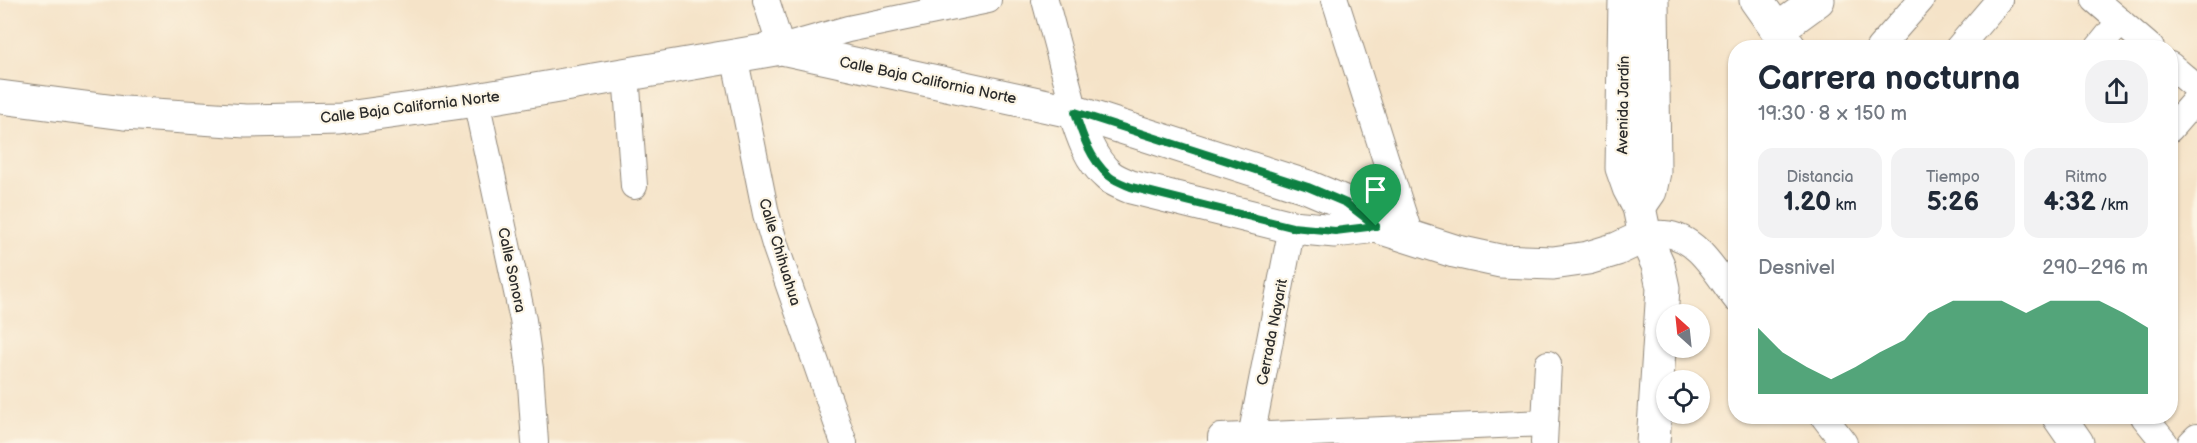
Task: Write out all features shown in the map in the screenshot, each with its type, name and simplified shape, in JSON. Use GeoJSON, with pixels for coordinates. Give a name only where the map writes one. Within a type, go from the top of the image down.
{"type":"FeatureCollection","features":[{"type":"Feature","properties":{"kind":"street"},"geometry":{"type":"LineString","coordinates":[[766,0],[781,48]]}},
{"type":"Feature","properties":{"kind":"street","name":"Calle Baja California Norte"},"geometry":{"type":"LineString","coordinates":[[0,97],[123,113],[246,121],[340,119],[476,100],[626,72],[781,48],[848,29],[988,0]]}},
{"type":"Feature","properties":{"kind":"street"},"geometry":{"type":"LineString","coordinates":[[1045,0],[1075,112]]}},
{"type":"Feature","properties":{"kind":"street"},"geometry":{"type":"LineString","coordinates":[[1335,0],[1410,236]]}},
{"type":"Feature","properties":{"kind":"street","name":"Avenida Jardín"},"geometry":{"type":"LineString","coordinates":[[1625,0],[1622,168],[1658,265],[1663,288],[1653,443]]}},
{"type":"Feature","properties":{"kind":"street","name":"Avenida Jardín"},"geometry":{"type":"LineString","coordinates":[[1642,221],[1654,172],[1652,0]]}},
{"type":"Feature","properties":{"kind":"street"},"geometry":{"type":"LineString","coordinates":[[1756,0],[1784,39],[1818,0]]}},
{"type":"Feature","properties":{"kind":"street"},"geometry":{"type":"LineString","coordinates":[[1886,40],[1921,0]]}},
{"type":"Feature","properties":{"kind":"street"},"geometry":{"type":"LineString","coordinates":[[1965,40],[1999,0]]}},
{"type":"Feature","properties":{"kind":"street"},"geometry":{"type":"LineString","coordinates":[[2095,0],[2142,40]]}},
{"type":"Feature","properties":{"kind":"street"},"geometry":{"type":"LineString","coordinates":[[2105,40],[2120,21]]}},
{"type":"Feature","properties":{"kind":"street","name":"Calle Baja California Norte"},"geometry":{"type":"LineString","coordinates":[[781,48],[1075,112],[1308,187],[1346,203],[1376,226],[1454,251],[1500,261],[1552,263],[1588,258],[1617,249],[1642,221]]}},
{"type":"Feature","properties":{"kind":"street","name":"Calle Chihuahua"},"geometry":{"type":"LineString","coordinates":[[734,55],[766,214],[844,443]]}},
{"type":"Feature","properties":{"kind":"street"},"geometry":{"type":"LineString","coordinates":[[626,72],[634,186]]}},
{"type":"Feature","properties":{"kind":"street"},"geometry":{"type":"LineString","coordinates":[[2178,72],[2197,88]]}},
{"type":"Feature","properties":{"kind":"street"},"geometry":{"type":"LineString","coordinates":[[2178,120],[2197,98]]}},
{"type":"Feature","properties":{"kind":"street","name":"Calle Sonora"},"geometry":{"type":"LineString","coordinates":[[476,100],[523,320],[530,369],[535,443]]}},
{"type":"Feature","properties":{"kind":"street","name":"Calle Baja California Norte"},"geometry":{"type":"LineString","coordinates":[[1075,112],[1083,136],[1096,161],[1111,177],[1131,187],[1292,227],[1335,231],[1376,226]]}},
{"type":"Feature","properties":{"kind":"street"},"geometry":{"type":"LineString","coordinates":[[1642,221],[1664,234],[1684,239],[1697,249],[1728,290]]}},
{"type":"Feature","properties":{"kind":"street","name":"Cerrada Nayarit"},"geometry":{"type":"LineString","coordinates":[[1251,436],[1292,227]]}},
{"type":"Feature","properties":{"kind":"street"},"geometry":{"type":"LineString","coordinates":[[1221,443],[1221,437],[1251,436],[1545,433],[1548,364]]}},
{"type":"Feature","properties":{"kind":"street"},"geometry":{"type":"LineString","coordinates":[[1829,424],[1844,443]]}},
{"type":"Feature","properties":{"kind":"street"},"geometry":{"type":"LineString","coordinates":[[2064,424],[2078,443]]}},
{"type":"Feature","properties":{"kind":"street"},"geometry":{"type":"LineString","coordinates":[[2149,424],[2164,443]]}},
{"type":"Feature","properties":{"kind":"street"},"geometry":{"type":"LineString","coordinates":[[2191,443],[2197,437]]}},
{"type":"Feature","properties":{"kind":"route"},"geometry":{"type":"LineString","coordinates":[[1075,112],[1308,187],[1346,203],[1376,226],[1335,231],[1292,227],[1131,187],[1111,177],[1096,161],[1083,136],[1075,112]]}}]}
